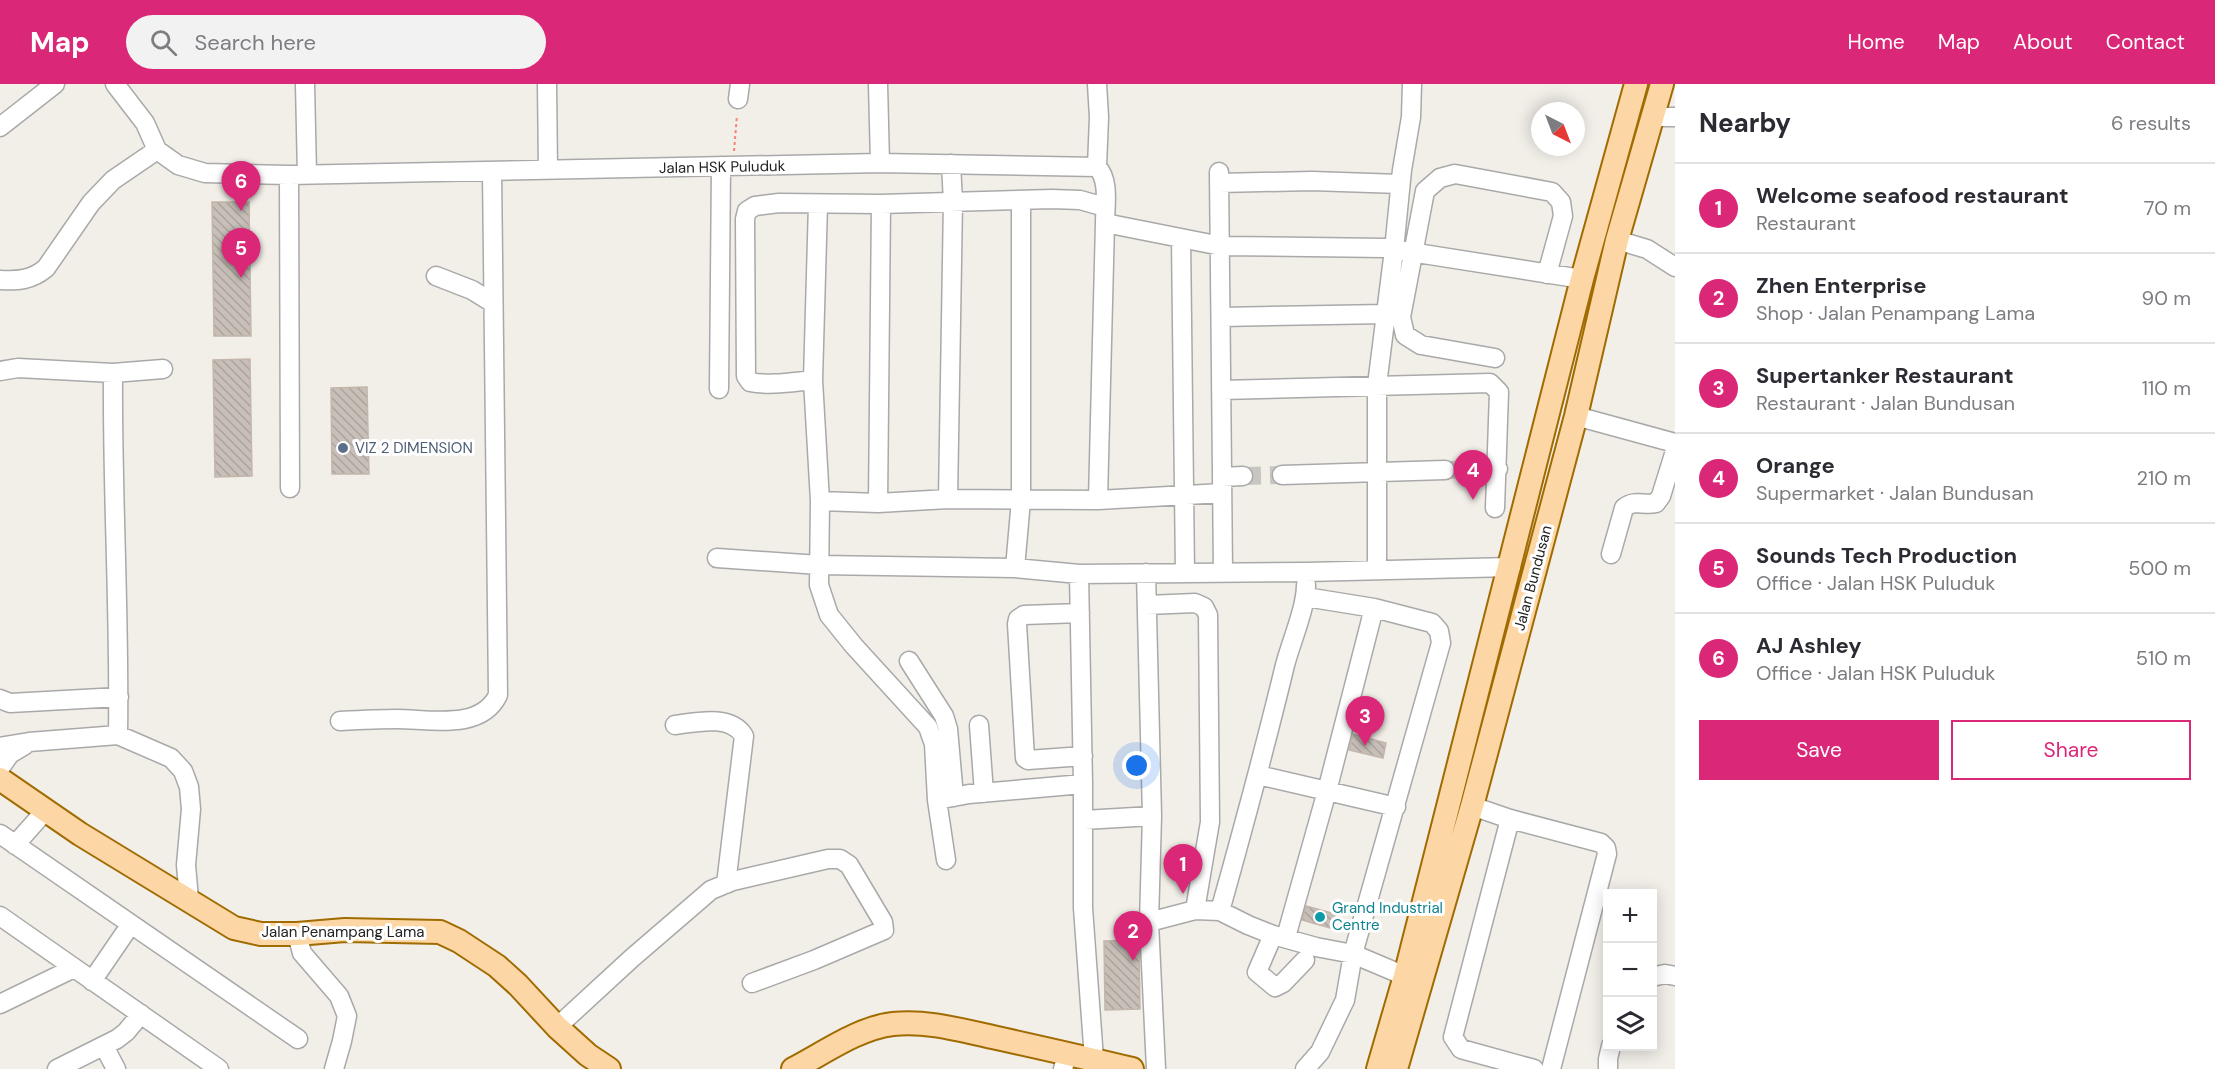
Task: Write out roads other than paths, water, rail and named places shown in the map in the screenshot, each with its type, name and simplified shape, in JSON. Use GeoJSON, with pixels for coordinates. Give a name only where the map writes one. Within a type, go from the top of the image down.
{"type":"FeatureCollection","features":[{"type":"Feature","properties":{"kind":"main road","name":"Jalan Bundusan"},"geometry":{"type":"LineString","coordinates":[[1378,1069],[1405,976],[1511,567],[1582,279],[1636,84]]}},
{"type":"Feature","properties":{"kind":"main road","name":"Jalan Bundusan"},"geometry":{"type":"LineString","coordinates":[[1396,1069],[1472,806],[1576,416],[1617,240],[1664,117],[1662,84]]}},
{"type":"Feature","properties":{"kind":"main road","name":"Jalan Penampang Lama"},"geometry":{"type":"LineString","coordinates":[[0,779],[45,811],[234,928],[261,934],[345,930],[440,932],[459,940],[497,966],[557,1027],[609,1069]]}},
{"type":"Feature","properties":{"kind":"main road"},"geometry":{"type":"LineString","coordinates":[[793,1069],[850,1038],[893,1024],[932,1026],[1065,1061],[1094,1059],[1132,1069]]}},
{"type":"Feature","properties":{"kind":"street"},"geometry":{"type":"LineString","coordinates":[[0,128],[55,84]]}},
{"type":"Feature","properties":{"kind":"street"},"geometry":{"type":"LineString","coordinates":[[0,280],[15,281],[37,275],[46,268],[92,203],[113,180],[157,150],[145,123],[115,84]]}},
{"type":"Feature","properties":{"kind":"street"},"geometry":{"type":"LineString","coordinates":[[290,488],[298,175],[305,84]]}},
{"type":"Feature","properties":{"kind":"street"},"geometry":{"type":"LineString","coordinates":[[547,84],[548,170]]}},
{"type":"Feature","properties":{"kind":"street"},"geometry":{"type":"LineString","coordinates":[[878,84],[880,164]]}},
{"type":"Feature","properties":{"kind":"street"},"geometry":{"type":"LineString","coordinates":[[1097,84],[1099,117],[1097,167],[1105,180],[1098,500]]}},
{"type":"Feature","properties":{"kind":"street"},"geometry":{"type":"LineString","coordinates":[[1377,569],[1377,385],[1400,184],[1411,117],[1412,84]]}},
{"type":"Feature","properties":{"kind":"street","name":"Jalan HSK Puluduk"},"geometry":{"type":"LineString","coordinates":[[157,150],[178,165],[205,173],[298,175],[880,164],[1097,167]]}},
{"type":"Feature","properties":{"kind":"street"},"geometry":{"type":"LineString","coordinates":[[948,499],[953,201],[951,164]]}},
{"type":"Feature","properties":{"kind":"street"},"geometry":{"type":"LineString","coordinates":[[719,388],[719,295],[727,166]]}},
{"type":"Feature","properties":{"kind":"street"},"geometry":{"type":"LineString","coordinates":[[340,721],[399,719],[452,721],[471,717],[487,709],[495,702],[498,695],[492,171]]}},
{"type":"Feature","properties":{"kind":"street"},"geometry":{"type":"LineString","coordinates":[[1495,358],[1421,345],[1406,335],[1401,317],[1425,191],[1440,178],[1455,174],[1544,189],[1556,196],[1561,202],[1563,216],[1547,274]]}},
{"type":"Feature","properties":{"kind":"street"},"geometry":{"type":"LineString","coordinates":[[1222,573],[1219,178],[1400,184]]}},
{"type":"Feature","properties":{"kind":"street"},"geometry":{"type":"LineString","coordinates":[[1016,568],[1020,500],[1021,200]]}},
{"type":"Feature","properties":{"kind":"street"},"geometry":{"type":"LineString","coordinates":[[813,380],[784,383],[750,382],[746,376],[745,219],[747,211],[755,206],[779,203],[880,204],[1080,200],[1105,215],[1180,238],[1221,246],[1394,250],[1582,279]]}},
{"type":"Feature","properties":{"kind":"street"},"geometry":{"type":"LineString","coordinates":[[818,204],[813,380],[820,501],[819,585],[829,615],[928,727],[934,744],[945,798]]}},
{"type":"Feature","properties":{"kind":"street"},"geometry":{"type":"LineString","coordinates":[[878,503],[880,204]]}},
{"type":"Feature","properties":{"kind":"street"},"geometry":{"type":"LineString","coordinates":[[1180,238],[1185,573]]}},
{"type":"Feature","properties":{"kind":"street"},"geometry":{"type":"LineString","coordinates":[[1617,240],[1647,249],[1675,267]]}},
{"type":"Feature","properties":{"kind":"street"},"geometry":{"type":"LineString","coordinates":[[436,276],[472,290],[493,303]]}},
{"type":"Feature","properties":{"kind":"street"},"geometry":{"type":"LineString","coordinates":[[719,295],[746,293]]}},
{"type":"Feature","properties":{"kind":"street"},"geometry":{"type":"LineString","coordinates":[[1221,317],[1386,314]]}},
{"type":"Feature","properties":{"kind":"street"},"geometry":{"type":"LineString","coordinates":[[0,371],[18,368],[113,373],[163,369]]}},
{"type":"Feature","properties":{"kind":"street"},"geometry":{"type":"LineString","coordinates":[[113,373],[118,735]]}},
{"type":"Feature","properties":{"kind":"street"},"geometry":{"type":"LineString","coordinates":[[1221,390],[1490,383],[1498,392],[1498,469],[1495,508]]}},
{"type":"Feature","properties":{"kind":"street"},"geometry":{"type":"LineString","coordinates":[[1576,416],[1675,443]]}},
{"type":"Feature","properties":{"kind":"street"},"geometry":{"type":"LineString","coordinates":[[1611,554],[1624,508],[1638,502],[1650,505],[1656,503],[1661,496],[1675,451]]}},
{"type":"Feature","properties":{"kind":"street"},"geometry":{"type":"LineString","coordinates":[[1478,469],[1498,469]]}},
{"type":"Feature","properties":{"kind":"street"},"geometry":{"type":"LineString","coordinates":[[1282,475],[1445,470]]}},
{"type":"Feature","properties":{"kind":"street"},"geometry":{"type":"LineString","coordinates":[[820,501],[878,503],[948,499],[1098,500],[1185,494],[1222,485],[1243,476]]}},
{"type":"Feature","properties":{"kind":"street"},"geometry":{"type":"LineString","coordinates":[[717,558],[819,565],[1016,568],[1079,574],[1511,567]]}},
{"type":"Feature","properties":{"kind":"street"},"geometry":{"type":"LineString","coordinates":[[1220,911],[1258,775],[1293,636],[1306,597],[1306,572]]}},
{"type":"Feature","properties":{"kind":"street"},"geometry":{"type":"LineString","coordinates":[[1146,573],[1152,816],[1149,921],[1156,1069]]}},
{"type":"Feature","properties":{"kind":"street"},"geometry":{"type":"LineString","coordinates":[[1079,574],[1084,820],[1083,908],[1094,1059]]}},
{"type":"Feature","properties":{"kind":"street"},"geometry":{"type":"LineString","coordinates":[[1305,1069],[1320,1052],[1345,1000],[1353,954],[1441,644],[1439,631],[1432,623],[1374,608],[1306,597]]}},
{"type":"Feature","properties":{"kind":"street"},"geometry":{"type":"LineString","coordinates":[[1148,605],[1195,603],[1204,607],[1208,615],[1210,822],[1196,910]]}},
{"type":"Feature","properties":{"kind":"street"},"geometry":{"type":"LineString","coordinates":[[1305,960],[1283,983],[1275,987],[1266,982],[1257,972],[1280,936],[1327,791],[1374,608]]}},
{"type":"Feature","properties":{"kind":"street"},"geometry":{"type":"LineString","coordinates":[[1080,613],[1024,615],[1018,619],[1017,624],[1025,758],[1028,760],[1083,756]]}},
{"type":"Feature","properties":{"kind":"street"},"geometry":{"type":"LineString","coordinates":[[909,661],[944,716],[948,729],[945,798],[946,860]]}},
{"type":"Feature","properties":{"kind":"street"},"geometry":{"type":"LineString","coordinates":[[0,699],[10,703],[119,697]]}},
{"type":"Feature","properties":{"kind":"street"},"geometry":{"type":"LineString","coordinates":[[675,725],[702,722],[729,723],[736,726],[744,736],[726,884]]}},
{"type":"Feature","properties":{"kind":"street"},"geometry":{"type":"LineString","coordinates":[[979,725],[984,793]]}},
{"type":"Feature","properties":{"kind":"street"},"geometry":{"type":"LineString","coordinates":[[0,747],[29,742],[118,735],[171,758],[183,771],[189,787],[191,809],[186,886],[189,899]]}},
{"type":"Feature","properties":{"kind":"street"},"geometry":{"type":"LineString","coordinates":[[0,768],[10,754],[29,742]]}},
{"type":"Feature","properties":{"kind":"street"},"geometry":{"type":"LineString","coordinates":[[1258,775],[1396,807]]}},
{"type":"Feature","properties":{"kind":"street"},"geometry":{"type":"LineString","coordinates":[[945,798],[1083,784]]}},
{"type":"Feature","properties":{"kind":"street"},"geometry":{"type":"LineString","coordinates":[[1472,806],[1510,819],[1601,843],[1606,848],[1607,854],[1551,1069]]}},
{"type":"Feature","properties":{"kind":"street"},"geometry":{"type":"LineString","coordinates":[[15,845],[45,811]]}},
{"type":"Feature","properties":{"kind":"street"},"geometry":{"type":"LineString","coordinates":[[1084,820],[1152,816]]}},
{"type":"Feature","properties":{"kind":"street"},"geometry":{"type":"LineString","coordinates":[[1510,819],[1453,1037],[1461,1049],[1534,1069]]}},
{"type":"Feature","properties":{"kind":"street"},"geometry":{"type":"LineString","coordinates":[[0,834],[298,1039]]}},
{"type":"Feature","properties":{"kind":"street"},"geometry":{"type":"LineString","coordinates":[[163,883],[176,868],[187,847]]}},
{"type":"Feature","properties":{"kind":"street"},"geometry":{"type":"LineString","coordinates":[[557,1027],[711,890],[726,884],[828,859],[840,859],[849,865],[883,922],[884,930],[877,935],[752,983]]}},
{"type":"Feature","properties":{"kind":"street"},"geometry":{"type":"LineString","coordinates":[[1149,921],[1196,910],[1220,911],[1248,926],[1316,946],[1353,954],[1405,976]]}},
{"type":"Feature","properties":{"kind":"street"},"geometry":{"type":"LineString","coordinates":[[1,918],[219,1069]]}},
{"type":"Feature","properties":{"kind":"street"},"geometry":{"type":"LineString","coordinates":[[92,981],[131,924]]}},
{"type":"Feature","properties":{"kind":"street"},"geometry":{"type":"LineString","coordinates":[[297,934],[302,953],[339,996],[347,1016],[334,1069]]}},
{"type":"Feature","properties":{"kind":"street"},"geometry":{"type":"LineString","coordinates":[[0,1004],[74,968]]}},
{"type":"Feature","properties":{"kind":"street"},"geometry":{"type":"LineString","coordinates":[[1657,975],[1675,976]]}},
{"type":"Feature","properties":{"kind":"street"},"geometry":{"type":"LineString","coordinates":[[57,1069],[104,1046],[126,1032],[141,1014]]}},
{"type":"Feature","properties":{"kind":"street"},"geometry":{"type":"LineString","coordinates":[[104,1046],[116,1069]]}},
{"type":"Feature","properties":{"kind":"street"},"geometry":{"type":"LineString","coordinates":[[1608,1069],[1610,1051]]}},
{"type":"Feature","properties":{"kind":"tunnel"},"geometry":{"type":"LineString","coordinates":[[1445,470],[1478,469]]}},
{"type":"Feature","properties":{"kind":"tunnel"},"geometry":{"type":"LineString","coordinates":[[1243,476],[1282,475]]}},
{"type":"Feature","properties":{"kind":"place","name":"AJ Ashley"},"geometry":{"type":"Point","coordinates":[241,211]}},
{"type":"Feature","properties":{"kind":"place","name":"Sounds Tech Production"},"geometry":{"type":"Point","coordinates":[241,278]}},
{"type":"Feature","properties":{"kind":"place","name":"VIZ 2 DIMENSION"},"geometry":{"type":"Point","coordinates":[343,448]}},
{"type":"Feature","properties":{"kind":"place","name":"Orange"},"geometry":{"type":"Point","coordinates":[1473,500]}},
{"type":"Feature","properties":{"kind":"place","name":"Supertanker Restaurant"},"geometry":{"type":"Point","coordinates":[1365,746]}},
{"type":"Feature","properties":{"kind":"place","name":"Welcome seafood restaurant"},"geometry":{"type":"Point","coordinates":[1183,894]}},
{"type":"Feature","properties":{"kind":"place","name":"Grand Industrial Centre"},"geometry":{"type":"Point","coordinates":[1320,917]}},
{"type":"Feature","properties":{"kind":"place","name":"Zhen Enterprise"},"geometry":{"type":"Point","coordinates":[1133,961]}}]}
